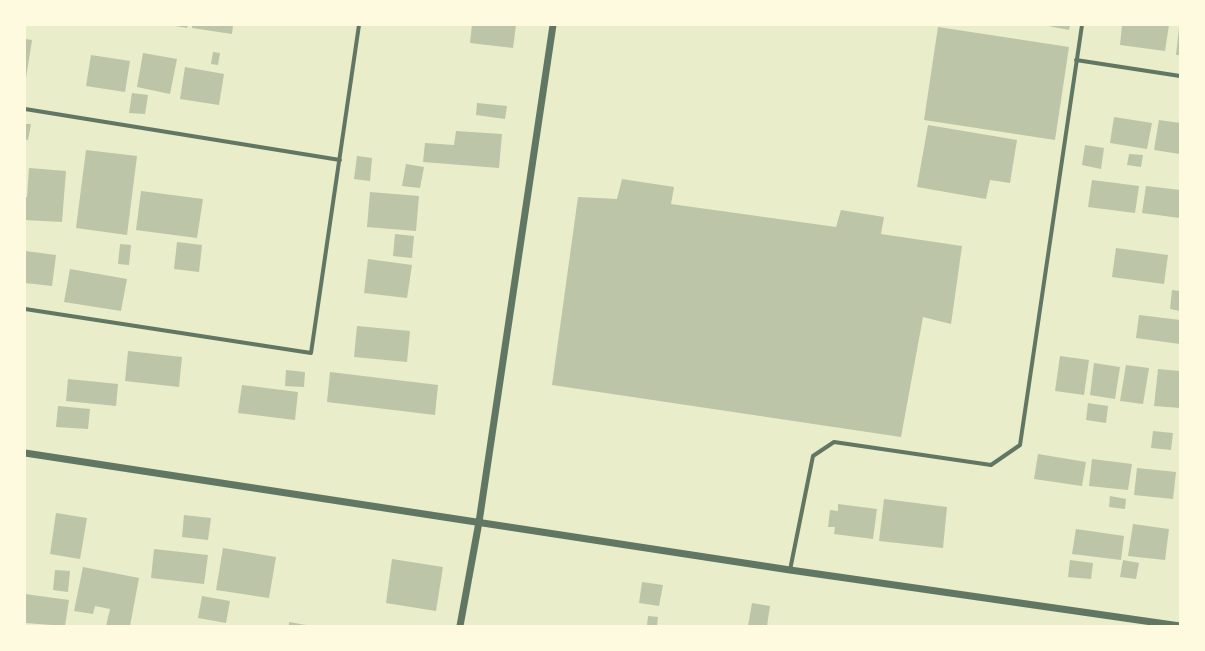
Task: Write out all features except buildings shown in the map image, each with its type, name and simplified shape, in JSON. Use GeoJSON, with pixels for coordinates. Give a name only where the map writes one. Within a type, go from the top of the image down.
{"type":"FeatureCollection","features":[{"type":"Feature","properties":{"kind":"street"},"geometry":{"type":"LineString","coordinates":[[25,310],[311,353],[359,25]]}},
{"type":"Feature","properties":{"kind":"street"},"geometry":{"type":"LineString","coordinates":[[460,626],[479,522],[553,25]]}},
{"type":"Feature","properties":{"kind":"street"},"geometry":{"type":"LineString","coordinates":[[790,570],[813,456],[834,442],[991,465],[1020,445],[1082,25]]}},
{"type":"Feature","properties":{"kind":"street"},"geometry":{"type":"LineString","coordinates":[[1076,60],[1180,76]]}},
{"type":"Feature","properties":{"kind":"street"},"geometry":{"type":"LineString","coordinates":[[25,109],[340,160]]}},
{"type":"Feature","properties":{"kind":"street"},"geometry":{"type":"LineString","coordinates":[[25,453],[790,570],[1180,626]]}}]}
